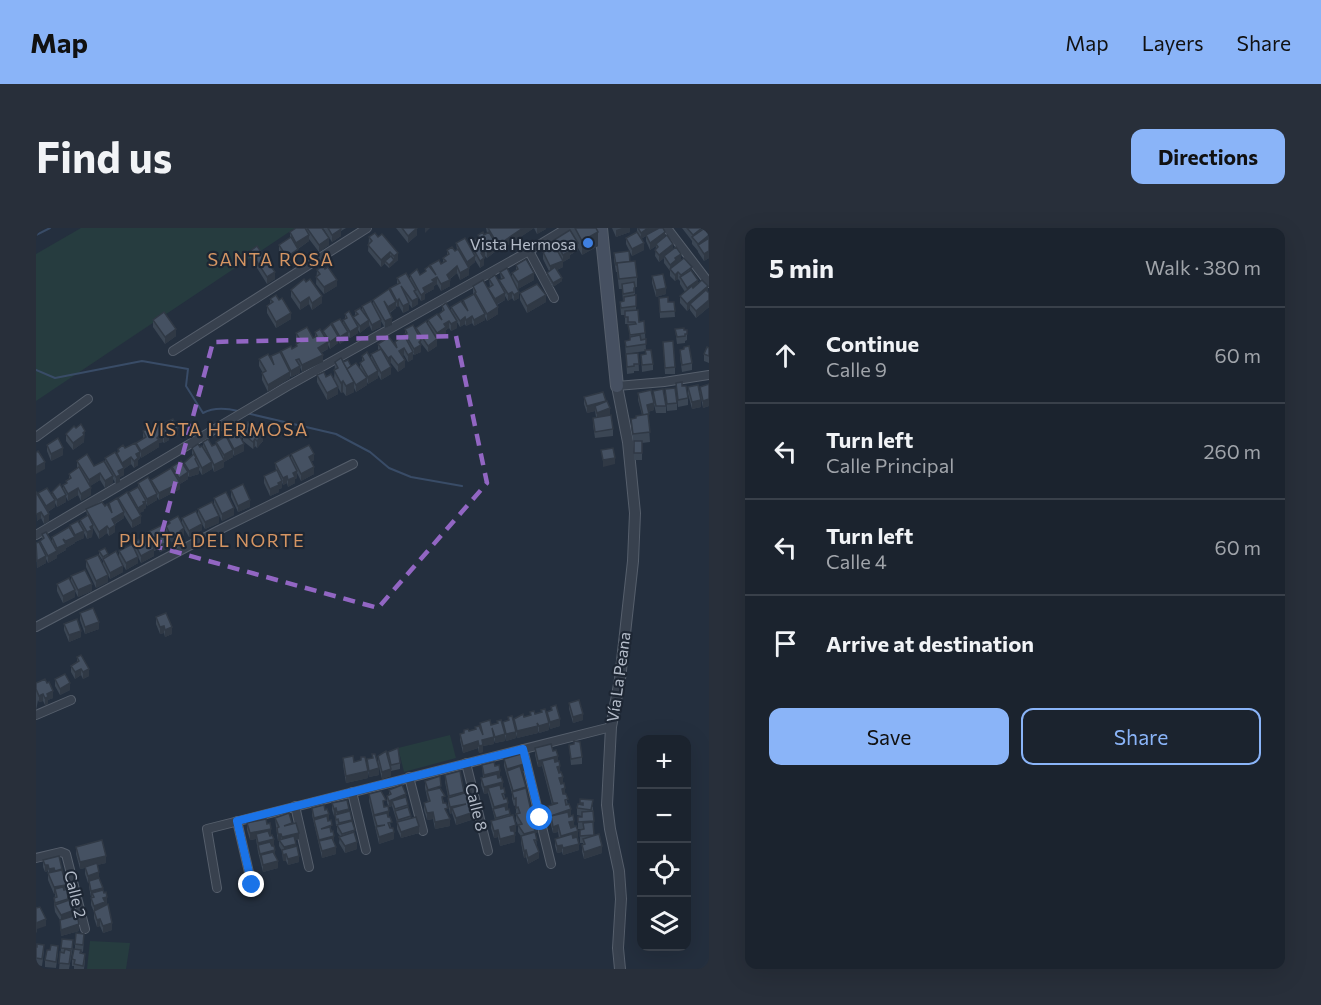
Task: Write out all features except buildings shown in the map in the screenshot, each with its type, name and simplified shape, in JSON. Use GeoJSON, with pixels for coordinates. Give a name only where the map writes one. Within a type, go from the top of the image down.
{"type":"FeatureCollection","features":[{"type":"Feature","properties":{"kind":"main road"},"geometry":{"type":"LineString","coordinates":[[601,228],[616,386]]}},
{"type":"Feature","properties":{"kind":"street"},"geometry":{"type":"LineString","coordinates":[[173,351],[367,228]]}},
{"type":"Feature","properties":{"kind":"street"},"geometry":{"type":"LineString","coordinates":[[36,535],[286,387],[567,228]]}},
{"type":"Feature","properties":{"kind":"street"},"geometry":{"type":"LineString","coordinates":[[668,228],[709,283]]}},
{"type":"Feature","properties":{"kind":"street"},"geometry":{"type":"LineString","coordinates":[[529,251],[554,298]]}},
{"type":"Feature","properties":{"kind":"street"},"geometry":{"type":"LineString","coordinates":[[616,386],[709,375]]}},
{"type":"Feature","properties":{"kind":"street","name":"Vía La Peana"},"geometry":{"type":"LineString","coordinates":[[616,386],[628,442],[635,513],[633,561],[622,660],[611,727],[608,805],[621,898],[618,948],[620,969]]}},
{"type":"Feature","properties":{"kind":"street"},"geometry":{"type":"LineString","coordinates":[[36,437],[88,399]]}},
{"type":"Feature","properties":{"kind":"street"},"geometry":{"type":"LineString","coordinates":[[36,627],[219,530],[353,464]]}},
{"type":"Feature","properties":{"kind":"street"},"geometry":{"type":"LineString","coordinates":[[36,715],[71,700]]}},
{"type":"Feature","properties":{"kind":"street"},"geometry":{"type":"LineString","coordinates":[[217,888],[207,829],[611,727]]}},
{"type":"Feature","properties":{"kind":"street"},"geometry":{"type":"LineString","coordinates":[[523,749],[551,864]]}},
{"type":"Feature","properties":{"kind":"street","name":"Calle 8"},"geometry":{"type":"LineString","coordinates":[[466,763],[488,851]]}},
{"type":"Feature","properties":{"kind":"street"},"geometry":{"type":"LineString","coordinates":[[410,777],[423,831]]}},
{"type":"Feature","properties":{"kind":"street"},"geometry":{"type":"LineString","coordinates":[[352,792],[366,850]]}},
{"type":"Feature","properties":{"kind":"street"},"geometry":{"type":"LineString","coordinates":[[295,806],[309,867]]}},
{"type":"Feature","properties":{"kind":"street"},"geometry":{"type":"LineString","coordinates":[[237,821],[252,885]]}},
{"type":"Feature","properties":{"kind":"street","name":"Calle 2"},"geometry":{"type":"LineString","coordinates":[[36,858],[61,852],[66,854],[85,929]]}},
{"type":"Feature","properties":{"kind":"highlighted area"},"geometry":{"type":"Polygon","coordinates":[[[456,336],[487,483],[378,608],[158,547],[213,342],[456,336]]]}},
{"type":"Feature","properties":{"kind":"green space"},"geometry":{"type":"Polygon","coordinates":[[[81,228],[295,228],[36,401],[36,254],[81,228]]]}},
{"type":"Feature","properties":{"kind":"green space"},"geometry":{"type":"Polygon","coordinates":[[[450,735],[456,758],[404,772],[398,748],[450,735]]]}},
{"type":"Feature","properties":{"kind":"green space"},"geometry":{"type":"Polygon","coordinates":[[[90,941],[130,943],[126,969],[87,969],[90,941]]]}},
{"type":"Feature","properties":{"kind":"waterway"},"geometry":{"type":"LineString","coordinates":[[36,235],[50,228]]}},
{"type":"Feature","properties":{"kind":"waterway"},"geometry":{"type":"LineString","coordinates":[[36,370],[55,378],[142,361],[188,369],[186,386],[203,413],[220,409],[238,411]]}},
{"type":"Feature","properties":{"kind":"waterway"},"geometry":{"type":"LineString","coordinates":[[246,413],[336,434],[370,452],[389,468],[411,477],[462,486]]}},
{"type":"Feature","properties":{"kind":"place","name":"Vista Hermosa"},"geometry":{"type":"Point","coordinates":[588,243]}},
{"type":"Feature","properties":{"kind":"district","name":"SANTA ROSA"},"geometry":{"type":"Point","coordinates":[271,259]}},
{"type":"Feature","properties":{"kind":"district","name":"VISTA HERMOSA"},"geometry":{"type":"Point","coordinates":[227,429]}},
{"type":"Feature","properties":{"kind":"district","name":"PUNTA DEL NORTE"},"geometry":{"type":"Point","coordinates":[212,540]}},
{"type":"Feature","properties":{"kind":"route"},"geometry":{"type":"LineString","coordinates":[[252,885],[237,821],[523,749],[540,818]]}}]}
